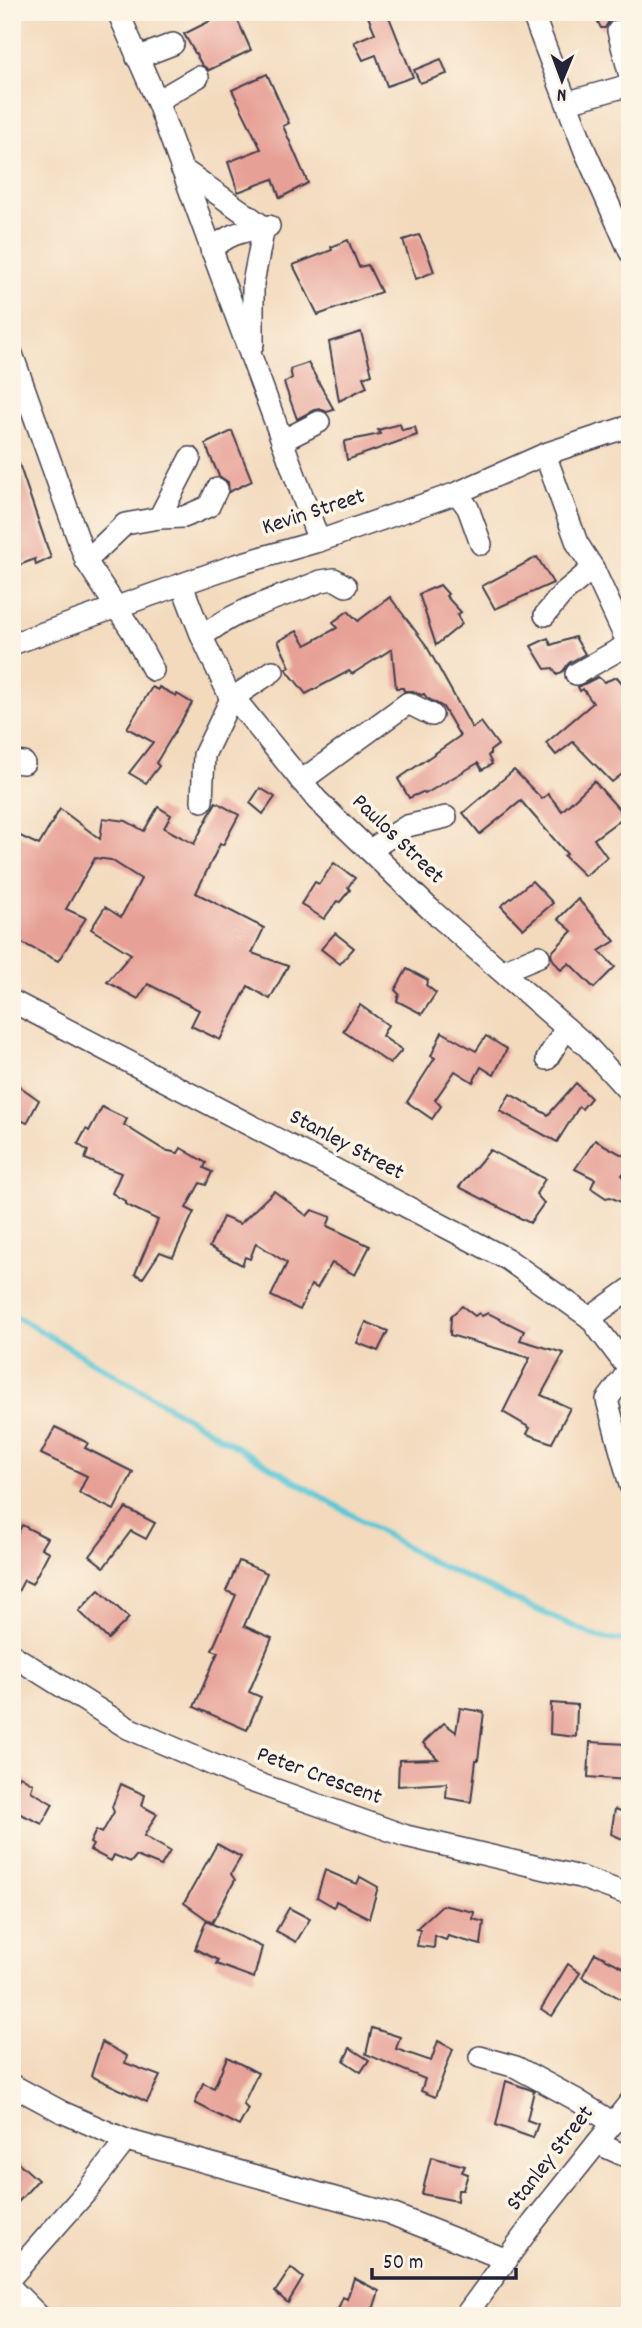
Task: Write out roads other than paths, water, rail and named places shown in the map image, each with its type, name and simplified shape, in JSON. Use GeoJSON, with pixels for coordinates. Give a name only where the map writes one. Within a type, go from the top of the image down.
{"type":"FeatureCollection","features":[{"type":"Feature","properties":{"kind":"street"},"geometry":{"type":"LineString","coordinates":[[118,12],[157,101],[319,541]]}},
{"type":"Feature","properties":{"kind":"street"},"geometry":{"type":"LineString","coordinates":[[532,12],[585,150],[630,253]]}},
{"type":"Feature","properties":{"kind":"street"},"geometry":{"type":"LineString","coordinates":[[618,31],[630,76]]}},
{"type":"Feature","properties":{"kind":"street"},"geometry":{"type":"LineString","coordinates":[[137,58],[173,44]]}},
{"type":"Feature","properties":{"kind":"street"},"geometry":{"type":"LineString","coordinates":[[157,101],[198,77]]}},
{"type":"Feature","properties":{"kind":"street"},"geometry":{"type":"LineString","coordinates":[[568,102],[630,85]]}},
{"type":"Feature","properties":{"kind":"street"},"geometry":{"type":"LineString","coordinates":[[181,168],[270,225]]}},
{"type":"Feature","properties":{"kind":"street"},"geometry":{"type":"LineString","coordinates":[[211,250],[223,239],[246,229],[270,225]]}},
{"type":"Feature","properties":{"kind":"street"},"geometry":{"type":"LineString","coordinates":[[253,357],[253,283],[270,225]]}},
{"type":"Feature","properties":{"kind":"street"},"geometry":{"type":"LineString","coordinates":[[12,354],[86,561],[118,608],[153,670]]}},
{"type":"Feature","properties":{"kind":"street"},"geometry":{"type":"LineString","coordinates":[[282,441],[319,422]]}},
{"type":"Feature","properties":{"kind":"street","name":"Kevin Street"},"geometry":{"type":"LineString","coordinates":[[12,644],[236,565],[319,541],[457,494],[545,454],[630,426]]}},
{"type":"Feature","properties":{"kind":"street"},"geometry":{"type":"LineString","coordinates":[[545,454],[577,543],[593,568],[629,646],[576,674]]}},
{"type":"Feature","properties":{"kind":"street"},"geometry":{"type":"LineString","coordinates":[[159,518],[190,457]]}},
{"type":"Feature","properties":{"kind":"street"},"geometry":{"type":"LineString","coordinates":[[86,561],[125,524],[184,517],[209,506],[217,489]]}},
{"type":"Feature","properties":{"kind":"street"},"geometry":{"type":"LineString","coordinates":[[457,494],[468,508],[481,544]]}},
{"type":"Feature","properties":{"kind":"street"},"geometry":{"type":"LineString","coordinates":[[545,615],[562,594],[593,568]]}},
{"type":"Feature","properties":{"kind":"street"},"geometry":{"type":"LineString","coordinates":[[202,636],[217,624],[246,610],[321,581],[334,579],[346,586]]}},
{"type":"Feature","properties":{"kind":"street","name":"Paulos Street"},"geometry":{"type":"LineString","coordinates":[[182,585],[231,699],[239,704],[317,800],[430,909],[627,1083]]}},
{"type":"Feature","properties":{"kind":"street"},"geometry":{"type":"LineString","coordinates":[[202,801],[204,755],[231,699],[273,671]]}},
{"type":"Feature","properties":{"kind":"street"},"geometry":{"type":"LineString","coordinates":[[301,781],[408,703],[432,715]]}},
{"type":"Feature","properties":{"kind":"street"},"geometry":{"type":"LineString","coordinates":[[370,850],[407,826],[446,817]]}},
{"type":"Feature","properties":{"kind":"street"},"geometry":{"type":"LineString","coordinates":[[503,971],[539,956]]}},
{"type":"Feature","properties":{"kind":"street","name":"Stanley Street"},"geometry":{"type":"LineString","coordinates":[[12,1001],[507,1259],[590,1318],[629,1371]]}},
{"type":"Feature","properties":{"kind":"street"},"geometry":{"type":"LineString","coordinates":[[547,1059],[566,1028]]}},
{"type":"Feature","properties":{"kind":"street"},"geometry":{"type":"LineString","coordinates":[[590,1318],[630,1289]]}},
{"type":"Feature","properties":{"kind":"street"},"geometry":{"type":"LineString","coordinates":[[629,1371],[607,1400],[630,1485]]}},
{"type":"Feature","properties":{"kind":"street","name":"Peter Crescent"},"geometry":{"type":"LineString","coordinates":[[12,1655],[128,1728],[248,1780],[407,1836],[580,1877],[630,1895]]}},
{"type":"Feature","properties":{"kind":"street"},"geometry":{"type":"LineString","coordinates":[[480,2057],[516,2067],[612,2123]]}},
{"type":"Feature","properties":{"kind":"street"},"geometry":{"type":"LineString","coordinates":[[12,2085],[62,2112],[126,2140],[389,2213],[507,2260]]}},
{"type":"Feature","properties":{"kind":"street","name":"Stanley Street"},"geometry":{"type":"LineString","coordinates":[[465,2316],[533,2223],[630,2102]]}},
{"type":"Feature","properties":{"kind":"street"},"geometry":{"type":"LineString","coordinates":[[12,2276],[87,2191],[126,2140]]}},
{"type":"Feature","properties":{"kind":"street"},"geometry":{"type":"LineString","coordinates":[[597,2143],[630,2158]]}},
{"type":"Feature","properties":{"kind":"street"},"geometry":{"type":"LineString","coordinates":[[12,2290],[38,2316]]}},
{"type":"Feature","properties":{"kind":"waterway"},"geometry":{"type":"LineString","coordinates":[[12,1314],[430,1561],[599,1638],[630,1641]]}}]}
